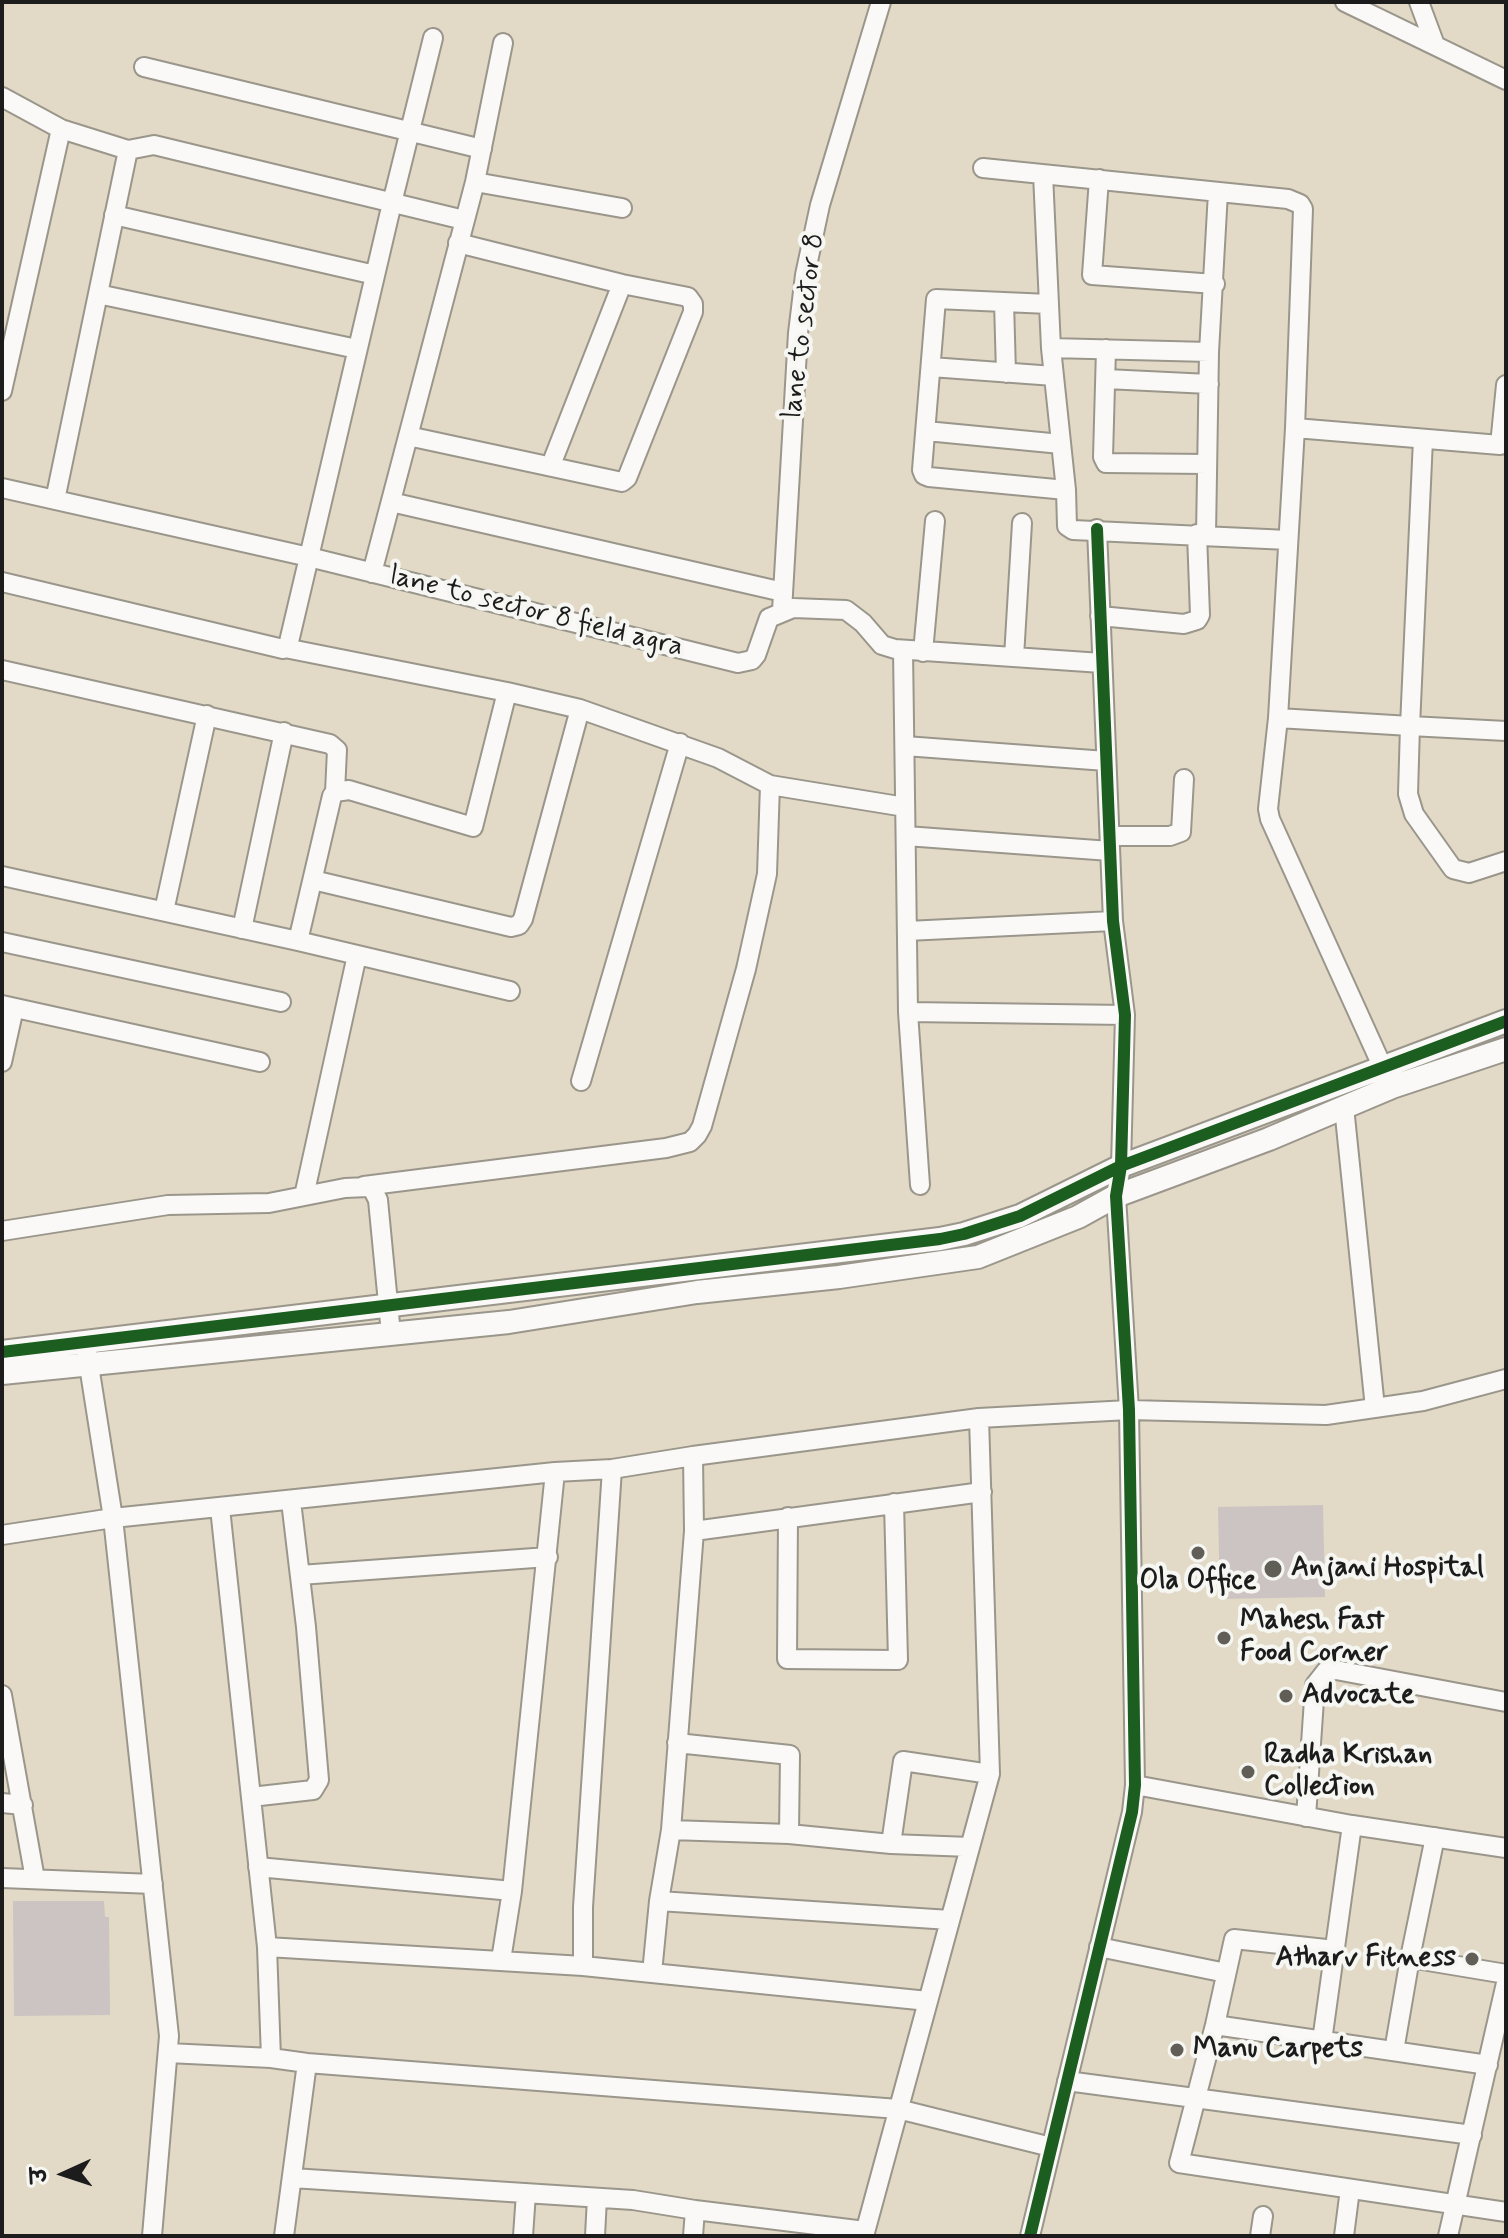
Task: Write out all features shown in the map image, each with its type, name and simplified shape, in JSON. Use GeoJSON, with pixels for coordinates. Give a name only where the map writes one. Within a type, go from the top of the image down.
{"type":"FeatureCollection","features":[{"type":"Feature","properties":{"kind":"street","name":"lane to sector 8"},"geometry":{"type":"LineString","coordinates":[[782,602],[798,333],[805,275],[820,205],[881,2]]}},
{"type":"Feature","properties":{"kind":"street"},"geometry":{"type":"LineString","coordinates":[[1345,2],[1506,80]]}},
{"type":"Feature","properties":{"kind":"street"},"geometry":{"type":"LineString","coordinates":[[1419,2],[1435,45]]}},
{"type":"Feature","properties":{"kind":"street"},"geometry":{"type":"LineString","coordinates":[[285,648],[433,38]]}},
{"type":"Feature","properties":{"kind":"street"},"geometry":{"type":"LineString","coordinates":[[372,573],[475,182],[503,43]]}},
{"type":"Feature","properties":{"kind":"street"},"geometry":{"type":"LineString","coordinates":[[144,67],[482,149]]}},
{"type":"Feature","properties":{"kind":"street"},"geometry":{"type":"LineString","coordinates":[[2,97],[61,129],[128,150],[154,145],[464,220]]}},
{"type":"Feature","properties":{"kind":"street"},"geometry":{"type":"LineString","coordinates":[[2,391],[61,129]]}},
{"type":"Feature","properties":{"kind":"street"},"geometry":{"type":"LineString","coordinates":[[55,500],[128,150]]}},
{"type":"Feature","properties":{"kind":"street"},"geometry":{"type":"LineString","coordinates":[[983,168],[1296,201],[1303,209],[1295,428],[1278,718],[1268,798],[1270,819],[1383,1068]]}},
{"type":"Feature","properties":{"kind":"street"},"geometry":{"type":"LineString","coordinates":[[1043,174],[1051,348],[1067,526],[1073,530],[1288,540]]}},
{"type":"Feature","properties":{"kind":"street"},"geometry":{"type":"LineString","coordinates":[[1099,179],[1092,275],[1215,284]]}},
{"type":"Feature","properties":{"kind":"street"},"geometry":{"type":"LineString","coordinates":[[475,182],[622,208]]}},
{"type":"Feature","properties":{"kind":"street"},"geometry":{"type":"LineString","coordinates":[[1100,616],[1184,624],[1197,620],[1200,615],[1201,535],[1207,464],[1209,352],[1218,192]]}},
{"type":"Feature","properties":{"kind":"street"},"geometry":{"type":"LineString","coordinates":[[114,215],[375,275]]}},
{"type":"Feature","properties":{"kind":"street"},"geometry":{"type":"LineString","coordinates":[[408,436],[622,482],[627,478],[693,312],[693,304],[688,297],[622,284],[458,243]]}},
{"type":"Feature","properties":{"kind":"street"},"geometry":{"type":"LineString","coordinates":[[551,465],[622,284]]}},
{"type":"Feature","properties":{"kind":"street"},"geometry":{"type":"LineString","coordinates":[[98,294],[357,349]]}},
{"type":"Feature","properties":{"kind":"street"},"geometry":{"type":"LineString","coordinates":[[1049,304],[936,299],[922,470],[926,476],[1066,490]]}},
{"type":"Feature","properties":{"kind":"street"},"geometry":{"type":"LineString","coordinates":[[1004,302],[1006,373]]}},
{"type":"Feature","properties":{"kind":"street"},"geometry":{"type":"LineString","coordinates":[[1051,348],[1209,352]]}},
{"type":"Feature","properties":{"kind":"street"},"geometry":{"type":"LineString","coordinates":[[1106,349],[1103,457],[1106,463],[1207,464]]}},
{"type":"Feature","properties":{"kind":"street"},"geometry":{"type":"LineString","coordinates":[[931,367],[1054,376]]}},
{"type":"Feature","properties":{"kind":"street"},"geometry":{"type":"LineString","coordinates":[[1106,379],[1209,384]]}},
{"type":"Feature","properties":{"kind":"street"},"geometry":{"type":"LineString","coordinates":[[1295,428],[1503,446],[1506,385]]}},
{"type":"Feature","properties":{"kind":"street"},"geometry":{"type":"LineString","coordinates":[[926,431],[1061,444]]}},
{"type":"Feature","properties":{"kind":"street"},"geometry":{"type":"LineString","coordinates":[[1423,439],[1408,794],[1414,814],[1458,871],[1473,872],[1506,861]]}},
{"type":"Feature","properties":{"kind":"street","name":"lane to sector 8 field agra"},"geometry":{"type":"LineString","coordinates":[[2,488],[309,557],[738,663],[752,660],[756,655],[766,624],[782,602]]}},
{"type":"Feature","properties":{"kind":"street"},"geometry":{"type":"LineString","coordinates":[[391,502],[782,602],[793,608],[846,610],[863,623],[882,645],[903,650],[1102,663]]}},
{"type":"Feature","properties":{"kind":"street"},"geometry":{"type":"LineString","coordinates":[[923,652],[935,521]]}},
{"type":"Feature","properties":{"kind":"street"},"geometry":{"type":"LineString","coordinates":[[1014,657],[1022,523]]}},
{"type":"Feature","properties":{"kind":"street"},"geometry":{"type":"LineString","coordinates":[[1030,2236],[1132,1812],[1135,1785],[1129,1410],[1116,1196],[1121,1166],[1125,1015],[1113,921],[1097,529]]}},
{"type":"Feature","properties":{"kind":"street"},"geometry":{"type":"LineString","coordinates":[[2,582],[285,648],[580,709],[718,758],[770,785],[905,807]]}},
{"type":"Feature","properties":{"kind":"street"},"geometry":{"type":"LineString","coordinates":[[903,650],[908,1012],[920,1185]]}},
{"type":"Feature","properties":{"kind":"street"},"geometry":{"type":"LineString","coordinates":[[2,670],[335,746],[335,792],[329,801],[298,941]]}},
{"type":"Feature","properties":{"kind":"street"},"geometry":{"type":"LineString","coordinates":[[335,792],[349,790],[473,827],[507,692]]}},
{"type":"Feature","properties":{"kind":"street"},"geometry":{"type":"LineString","coordinates":[[313,880],[511,927],[519,925],[580,709]]}},
{"type":"Feature","properties":{"kind":"street"},"geometry":{"type":"LineString","coordinates":[[164,911],[207,715]]}},
{"type":"Feature","properties":{"kind":"street"},"geometry":{"type":"LineString","coordinates":[[1278,718],[1506,731]]}},
{"type":"Feature","properties":{"kind":"street"},"geometry":{"type":"LineString","coordinates":[[242,929],[284,732]]}},
{"type":"Feature","properties":{"kind":"street"},"geometry":{"type":"LineString","coordinates":[[581,1081],[680,743]]}},
{"type":"Feature","properties":{"kind":"street"},"geometry":{"type":"LineString","coordinates":[[905,746],[1106,761]]}},
{"type":"Feature","properties":{"kind":"street"},"geometry":{"type":"LineString","coordinates":[[906,836],[1110,844],[1170,836],[1181,832],[1184,779]]}},
{"type":"Feature","properties":{"kind":"street"},"geometry":{"type":"LineString","coordinates":[[2,1231],[168,1205],[269,1203],[364,1186],[666,1148],[690,1142],[702,1126],[746,969],[767,874],[770,785]]}},
{"type":"Feature","properties":{"kind":"street"},"geometry":{"type":"LineString","coordinates":[[2,876],[510,991]]}},
{"type":"Feature","properties":{"kind":"street"},"geometry":{"type":"LineString","coordinates":[[907,931],[1113,921]]}},
{"type":"Feature","properties":{"kind":"street"},"geometry":{"type":"LineString","coordinates":[[2,942],[281,1002]]}},
{"type":"Feature","properties":{"kind":"street"},"geometry":{"type":"LineString","coordinates":[[304,1196],[357,955]]}},
{"type":"Feature","properties":{"kind":"street"},"geometry":{"type":"LineString","coordinates":[[2,1062],[8,1006],[260,1062]]}},
{"type":"Feature","properties":{"kind":"street"},"geometry":{"type":"LineString","coordinates":[[908,1012],[1125,1015]]}},
{"type":"Feature","properties":{"kind":"street"},"geometry":{"type":"LineString","coordinates":[[2,1373],[87,1353],[389,1306],[940,1239],[1020,1216],[1121,1166],[1506,1021]]}},
{"type":"Feature","properties":{"kind":"street"},"geometry":{"type":"LineString","coordinates":[[2,1352],[87,1353],[391,1334],[509,1322],[697,1292],[978,1257],[1078,1217],[1116,1196],[1392,1087],[1506,1049]]}},
{"type":"Feature","properties":{"kind":"street"},"geometry":{"type":"LineString","coordinates":[[1344,1107],[1375,1408]]}},
{"type":"Feature","properties":{"kind":"street"},"geometry":{"type":"LineString","coordinates":[[364,1186],[373,1190],[378,1200],[391,1334]]}},
{"type":"Feature","properties":{"kind":"street"},"geometry":{"type":"LineString","coordinates":[[87,1353],[113,1518],[169,2036],[152,2236]]}},
{"type":"Feature","properties":{"kind":"street"},"geometry":{"type":"LineString","coordinates":[[2,1535],[113,1518],[555,1472],[612,1469],[979,1418],[1129,1410],[1326,1415],[1423,1401],[1506,1379]]}},
{"type":"Feature","properties":{"kind":"street"},"geometry":{"type":"LineString","coordinates":[[292,2178],[633,2200],[864,2234],[990,1774],[979,1418]]}},
{"type":"Feature","properties":{"kind":"street"},"geometry":{"type":"LineString","coordinates":[[652,1973],[659,1901],[671,1830],[694,1531],[693,1456]]}},
{"type":"Feature","properties":{"kind":"street"},"geometry":{"type":"LineString","coordinates":[[583,1966],[583,1907],[612,1469]]}},
{"type":"Feature","properties":{"kind":"street"},"geometry":{"type":"LineString","coordinates":[[501,1960],[512,1891],[555,1472]]}},
{"type":"Feature","properties":{"kind":"street"},"geometry":{"type":"LineString","coordinates":[[694,1531],[982,1492]]}},
{"type":"Feature","properties":{"kind":"street"},"geometry":{"type":"LineString","coordinates":[[251,1797],[313,1790],[319,1780],[291,1501]]}},
{"type":"Feature","properties":{"kind":"street"},"geometry":{"type":"LineString","coordinates":[[788,1517],[787,1659],[898,1660],[894,1503]]}},
{"type":"Feature","properties":{"kind":"street"},"geometry":{"type":"LineString","coordinates":[[220,1508],[267,1947],[271,2058]]}},
{"type":"Feature","properties":{"kind":"street"},"geometry":{"type":"LineString","coordinates":[[300,1575],[548,1557]]}},
{"type":"Feature","properties":{"kind":"street"},"geometry":{"type":"LineString","coordinates":[[1306,1817],[1315,1685],[1326,1671],[1336,1670],[1506,1702]]}},
{"type":"Feature","properties":{"kind":"street"},"geometry":{"type":"LineString","coordinates":[[2,1695],[35,1879]]}},
{"type":"Feature","properties":{"kind":"street"},"geometry":{"type":"LineString","coordinates":[[677,1743],[790,1755],[789,1834]]}},
{"type":"Feature","properties":{"kind":"street"},"geometry":{"type":"LineString","coordinates":[[891,1844],[903,1761],[990,1774]]}},
{"type":"Feature","properties":{"kind":"street"},"geometry":{"type":"LineString","coordinates":[[1135,1785],[1352,1825],[1506,1848]]}},
{"type":"Feature","properties":{"kind":"street"},"geometry":{"type":"LineString","coordinates":[[2,1803],[23,1805]]}},
{"type":"Feature","properties":{"kind":"street"},"geometry":{"type":"LineString","coordinates":[[1322,2041],[1352,1825]]}},
{"type":"Feature","properties":{"kind":"street"},"geometry":{"type":"LineString","coordinates":[[671,1830],[789,1834],[891,1844],[970,1847]]}},
{"type":"Feature","properties":{"kind":"street"},"geometry":{"type":"LineString","coordinates":[[1394,2051],[1435,1837]]}},
{"type":"Feature","properties":{"kind":"street"},"geometry":{"type":"LineString","coordinates":[[258,1867],[512,1891]]}},
{"type":"Feature","properties":{"kind":"street"},"geometry":{"type":"LineString","coordinates":[[2,1878],[153,1884]]}},
{"type":"Feature","properties":{"kind":"street"},"geometry":{"type":"LineString","coordinates":[[659,1901],[950,1920]]}},
{"type":"Feature","properties":{"kind":"street"},"geometry":{"type":"LineString","coordinates":[[1335,1950],[1234,1939],[1179,2163],[1506,2212]]}},
{"type":"Feature","properties":{"kind":"street"},"geometry":{"type":"LineString","coordinates":[[267,1947],[583,1966],[928,2001]]}},
{"type":"Feature","properties":{"kind":"street"},"geometry":{"type":"LineString","coordinates":[[1099,1947],[1226,1973]]}},
{"type":"Feature","properties":{"kind":"street"},"geometry":{"type":"LineString","coordinates":[[1410,1958],[1506,1974]]}},
{"type":"Feature","properties":{"kind":"street"},"geometry":{"type":"LineString","coordinates":[[1448,2236],[1506,1983]]}},
{"type":"Feature","properties":{"kind":"street"},"geometry":{"type":"LineString","coordinates":[[1215,2025],[1488,2065]]}},
{"type":"Feature","properties":{"kind":"street"},"geometry":{"type":"LineString","coordinates":[[168,2053],[271,2058],[898,2109],[1051,2147]]}},
{"type":"Feature","properties":{"kind":"street"},"geometry":{"type":"LineString","coordinates":[[284,2236],[307,2063]]}},
{"type":"Feature","properties":{"kind":"street"},"geometry":{"type":"LineString","coordinates":[[1067,2081],[1472,2135]]}},
{"type":"Feature","properties":{"kind":"street"},"geometry":{"type":"LineString","coordinates":[[1344,2236],[1350,2189]]}},
{"type":"Feature","properties":{"kind":"street"},"geometry":{"type":"LineString","coordinates":[[523,2236],[526,2193]]}},
{"type":"Feature","properties":{"kind":"street"},"geometry":{"type":"LineString","coordinates":[[595,2236],[597,2198]]}},
{"type":"Feature","properties":{"kind":"street"},"geometry":{"type":"LineString","coordinates":[[693,2236],[695,2210]]}},
{"type":"Feature","properties":{"kind":"street"},"geometry":{"type":"LineString","coordinates":[[1260,2236],[1263,2216]]}},
{"type":"Feature","properties":{"kind":"building"},"geometry":{"type":"Polygon","coordinates":[[[1323,1505],[1325,1597],[1220,1599],[1218,1507],[1323,1505]]]}},
{"type":"Feature","properties":{"kind":"building"},"geometry":{"type":"Polygon","coordinates":[[[13,1901],[104,1901],[105,1917],[109,1917],[110,2015],[14,2016],[13,1901]]]}},
{"type":"Feature","properties":{"kind":"cycle path"},"geometry":{"type":"LineString","coordinates":[[1030,2236],[1132,1812],[1135,1785],[1129,1410],[1116,1196],[1121,1166],[1125,1015],[1113,921],[1097,529]]}},
{"type":"Feature","properties":{"kind":"cycle path"},"geometry":{"type":"LineString","coordinates":[[2,1352],[964,1234],[1020,1216],[1121,1166],[1506,1021]]}},
{"type":"Feature","properties":{"kind":"place","name":"Ola Office"},"geometry":{"type":"Point","coordinates":[1198,1553]}},
{"type":"Feature","properties":{"kind":"place","name":"Anjani Hospital"},"geometry":{"type":"Point","coordinates":[1273,1569]}},
{"type":"Feature","properties":{"kind":"place","name":"Mahesh Fast Food Corner"},"geometry":{"type":"Point","coordinates":[1224,1638]}},
{"type":"Feature","properties":{"kind":"place","name":"Advocate"},"geometry":{"type":"Point","coordinates":[1286,1696]}},
{"type":"Feature","properties":{"kind":"place","name":"Radha Krishan Collection"},"geometry":{"type":"Point","coordinates":[1248,1772]}},
{"type":"Feature","properties":{"kind":"place","name":"Atharv Fitness"},"geometry":{"type":"Point","coordinates":[1472,1959]}},
{"type":"Feature","properties":{"kind":"place","name":"Manu Carpets"},"geometry":{"type":"Point","coordinates":[1177,2050]}}]}
